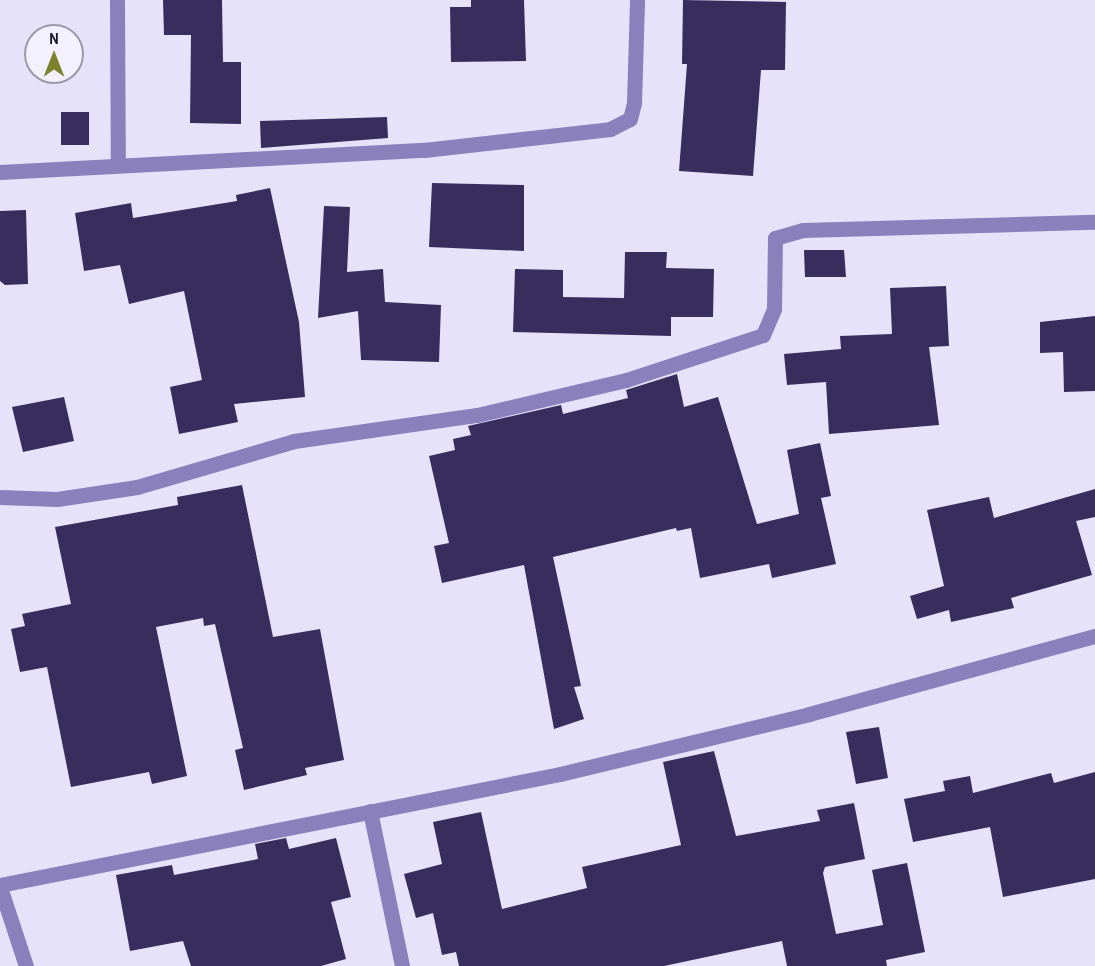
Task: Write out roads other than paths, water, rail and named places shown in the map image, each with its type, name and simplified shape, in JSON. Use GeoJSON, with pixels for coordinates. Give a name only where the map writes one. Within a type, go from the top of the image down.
{"type":"FeatureCollection","features":[{"type":"Feature","properties":{"kind":"street"},"geometry":{"type":"LineString","coordinates":[[117,0],[118,165]]}},
{"type":"Feature","properties":{"kind":"street"},"geometry":{"type":"LineString","coordinates":[[0,172],[424,150],[610,129],[630,119],[634,103],[637,0]]}},
{"type":"Feature","properties":{"kind":"street"},"geometry":{"type":"LineString","coordinates":[[0,496],[57,499],[137,487],[294,441],[477,415],[626,380],[763,335],[774,309],[776,238],[803,230],[1095,222]]}},
{"type":"Feature","properties":{"kind":"street"},"geometry":{"type":"LineString","coordinates":[[26,966],[0,886],[560,774],[786,719],[1095,636]]}},
{"type":"Feature","properties":{"kind":"street"},"geometry":{"type":"LineString","coordinates":[[370,811],[402,966]]}}]}
